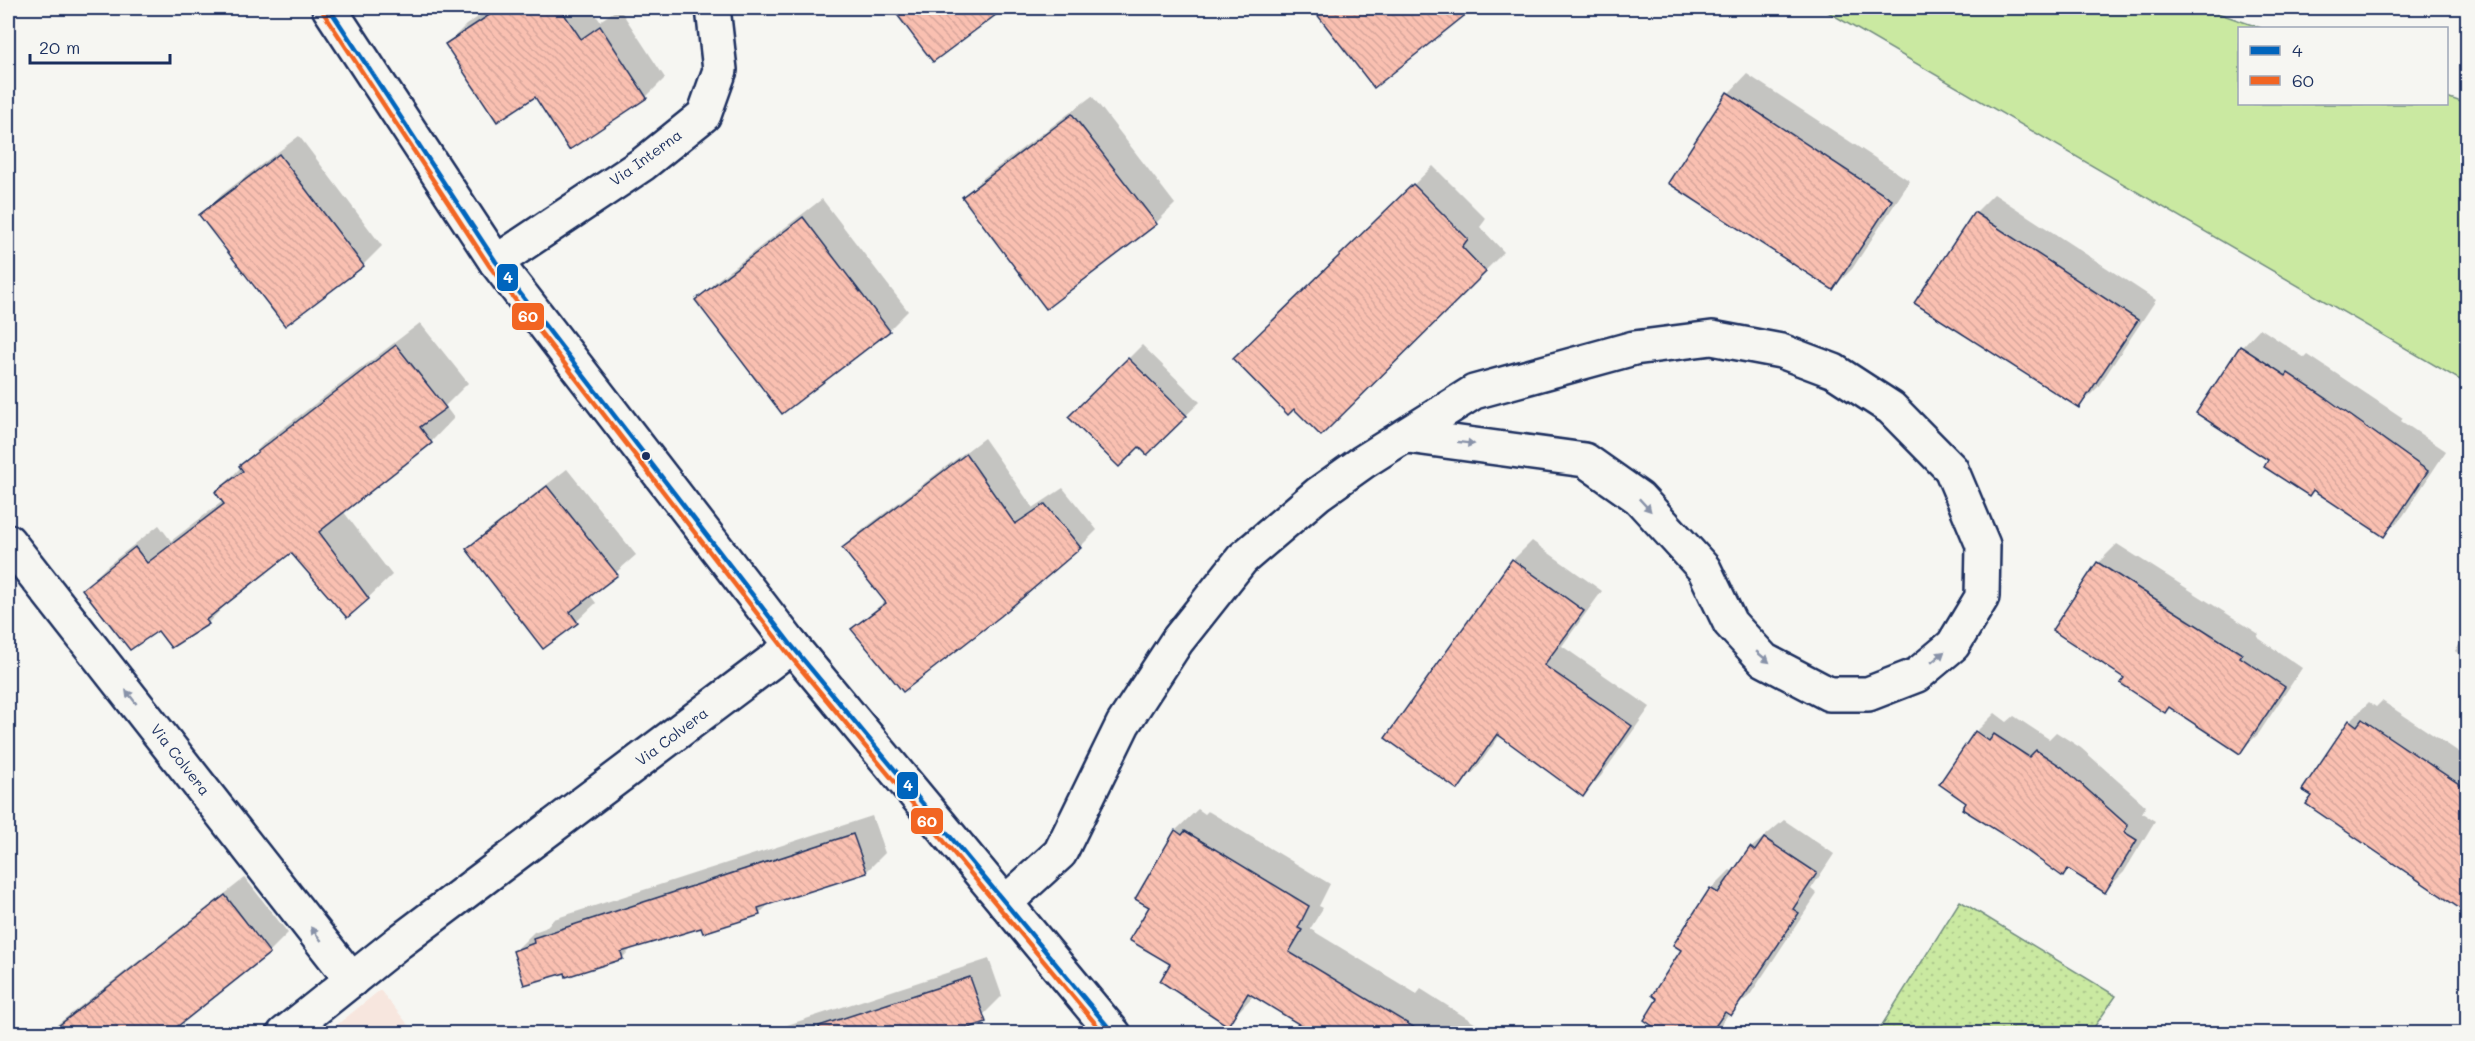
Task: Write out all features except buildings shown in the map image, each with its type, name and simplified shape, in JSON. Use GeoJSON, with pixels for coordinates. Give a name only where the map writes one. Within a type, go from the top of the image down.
{"type":"FeatureCollection","features":[{"type":"Feature","properties":{"kind":"street"},"geometry":{"type":"LineString","coordinates":[[329,8],[496,262],[792,646],[1114,1034]]}},
{"type":"Feature","properties":{"kind":"street","name":"Via Interna"},"geometry":{"type":"LineString","coordinates":[[496,262],[643,164],[704,115],[720,70],[714,8]]}},
{"type":"Feature","properties":{"kind":"street"},"geometry":{"type":"LineString","coordinates":[[1005,903],[1060,853],[1123,724],[1177,641],[1242,559],[1318,494],[1363,462],[1408,436],[1474,392],[1634,348],[1712,338],[1781,351],[1834,371],[1891,408],[1951,469],[1983,545],[1982,597],[1953,645],[1917,675],[1868,694],[1829,694],[1764,660],[1730,622],[1704,569],[1640,498],[1585,460],[1408,436]]}},
{"type":"Feature","properties":{"kind":"street","name":"Via Colvera"},"geometry":{"type":"LineString","coordinates":[[8,541],[352,980]]}},
{"type":"Feature","properties":{"kind":"street","name":"Via Colvera"},"geometry":{"type":"LineString","coordinates":[[284,1034],[792,646]]}},
{"type":"Feature","properties":{"kind":"shaded area"},"geometry":{"type":"Polygon","coordinates":[[[380,990],[415,1033],[327,1033],[380,990]]]}},
{"type":"Feature","properties":{"kind":"green space"},"geometry":{"type":"Polygon","coordinates":[[[1821,8],[2203,8],[2258,27],[2238,27],[2238,105],[2448,105],[2448,97],[2467,104],[2467,384],[1821,8]]]}},
{"type":"Feature","properties":{"kind":"green space"},"geometry":{"type":"Polygon","coordinates":[[[1960,901],[2116,996],[2090,1033],[1877,1033],[1960,901]]]}},
{"type":"Feature","properties":{"kind":"transit line","name":"4"},"geometry":{"type":"LineString","coordinates":[[329,8],[496,262],[792,646],[1114,1034]]}},
{"type":"Feature","properties":{"kind":"transit line","name":"60"},"geometry":{"type":"LineString","coordinates":[[323,12],[490,267],[786,651],[1104,1034]]}}]}
